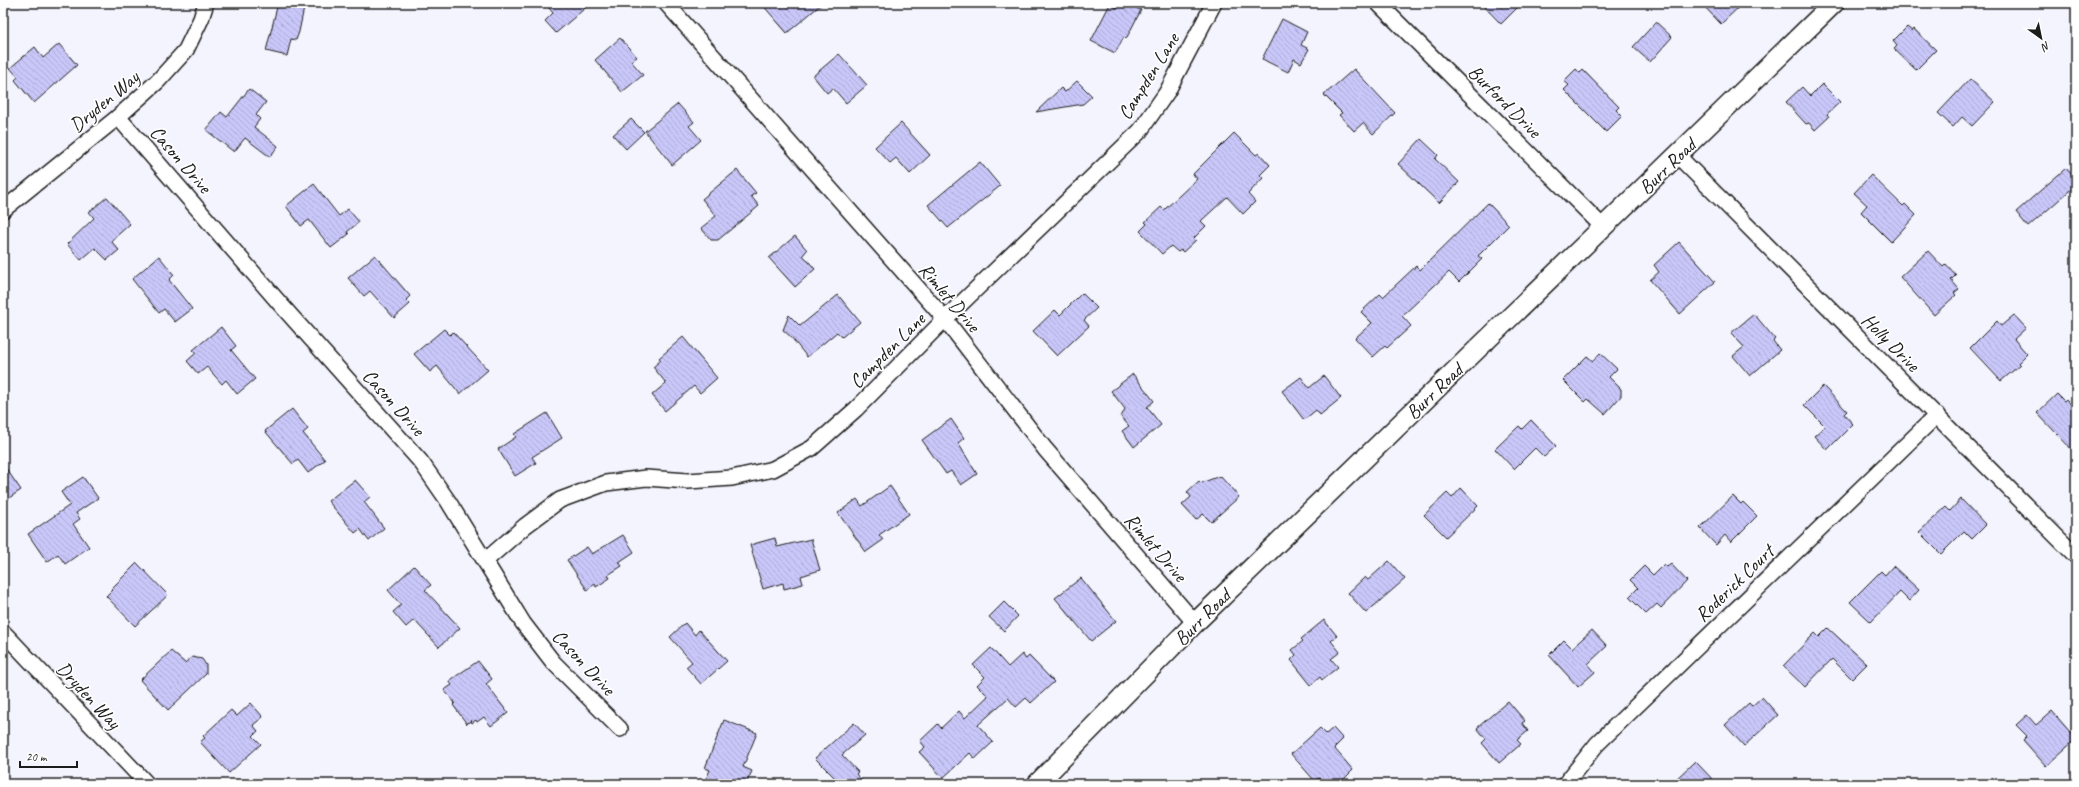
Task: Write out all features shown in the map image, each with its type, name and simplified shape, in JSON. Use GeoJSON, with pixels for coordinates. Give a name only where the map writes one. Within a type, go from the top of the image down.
{"type":"FeatureCollection","features":[{"type":"Feature","properties":{"kind":"street","name":"Dryden Way"},"geometry":{"type":"LineString","coordinates":[[3,210],[118,117],[158,81],[186,50],[201,19],[206,3]]}},
{"type":"Feature","properties":{"kind":"street","name":"Rimlet Drive"},"geometry":{"type":"LineString","coordinates":[[666,3],[945,320],[1045,449],[1195,623]]}},
{"type":"Feature","properties":{"kind":"street","name":"Campden Lane"},"geometry":{"type":"LineString","coordinates":[[485,561],[525,526],[560,500],[606,482],[646,478],[688,481],[732,478],[773,470],[812,448],[856,409],[945,320],[1140,131],[1167,92],[1214,3]]}},
{"type":"Feature","properties":{"kind":"street","name":"Burford Drive"},"geometry":{"type":"LineString","coordinates":[[1378,3],[1603,227]]}},
{"type":"Feature","properties":{"kind":"street","name":"Burr Road"},"geometry":{"type":"LineString","coordinates":[[1038,784],[1195,623],[1834,3]]}},
{"type":"Feature","properties":{"kind":"street","name":"Cason Drive"},"geometry":{"type":"LineString","coordinates":[[118,117],[282,306],[421,462],[448,501],[523,623],[553,662],[620,729]]}},
{"type":"Feature","properties":{"kind":"street","name":"Holly Drive"},"geometry":{"type":"LineString","coordinates":[[1678,156],[2076,556]]}},
{"type":"Feature","properties":{"kind":"street","name":"Roderick Court"},"geometry":{"type":"LineString","coordinates":[[1565,784],[1597,744],[1936,415]]}},
{"type":"Feature","properties":{"kind":"street","name":"Dryden Way"},"geometry":{"type":"LineString","coordinates":[[3,632],[147,784]]}},
{"type":"Feature","properties":{"kind":"building"},"geometry":{"type":"Polygon","coordinates":[[[278,3],[305,3],[299,32],[296,40],[291,39],[287,56],[266,51],[278,3]]]}},
{"type":"Feature","properties":{"kind":"building"},"geometry":{"type":"Polygon","coordinates":[[[545,3],[591,3],[556,33],[545,21],[553,13],[545,3]]]}},
{"type":"Feature","properties":{"kind":"building"},"geometry":{"type":"Polygon","coordinates":[[[761,3],[823,3],[787,33],[761,3]]]}},
{"type":"Feature","properties":{"kind":"building"},"geometry":{"type":"Polygon","coordinates":[[[1120,3],[1126,3],[1141,10],[1126,39],[1124,37],[1115,53],[1091,41],[1110,4],[1117,8],[1120,3]]]}},
{"type":"Feature","properties":{"kind":"building"},"geometry":{"type":"Polygon","coordinates":[[[1481,3],[1522,3],[1501,24],[1481,3]]]}},
{"type":"Feature","properties":{"kind":"building"},"geometry":{"type":"Polygon","coordinates":[[[1701,3],[1743,3],[1721,24],[1701,3]]]}},
{"type":"Feature","properties":{"kind":"building"},"geometry":{"type":"Polygon","coordinates":[[[1282,19],[1307,32],[1301,45],[1309,49],[1301,63],[1294,59],[1288,72],[1262,59],[1282,19]]]}},
{"type":"Feature","properties":{"kind":"building"},"geometry":{"type":"Polygon","coordinates":[[[1656,22],[1672,37],[1650,62],[1633,47],[1656,22]]]}},
{"type":"Feature","properties":{"kind":"building"},"geometry":{"type":"Polygon","coordinates":[[[1907,27],[1912,31],[1914,29],[1936,50],[1916,70],[1894,49],[1897,46],[1893,41],[1907,27]]]}},
{"type":"Feature","properties":{"kind":"building"},"geometry":{"type":"Polygon","coordinates":[[[620,38],[637,57],[631,61],[643,75],[622,92],[595,60],[620,38]]]}},
{"type":"Feature","properties":{"kind":"building"},"geometry":{"type":"Polygon","coordinates":[[[59,44],[77,65],[34,103],[15,80],[18,77],[10,68],[35,47],[43,58],[59,44]]]}},
{"type":"Feature","properties":{"kind":"building"},"geometry":{"type":"Polygon","coordinates":[[[839,54],[867,85],[846,103],[833,88],[827,93],[813,76],[839,54]]]}},
{"type":"Feature","properties":{"kind":"building"},"geometry":{"type":"Polygon","coordinates":[[[1354,69],[1395,113],[1373,134],[1363,123],[1354,131],[1339,115],[1342,113],[1324,95],[1354,69]]]}},
{"type":"Feature","properties":{"kind":"building"},"geometry":{"type":"Polygon","coordinates":[[[1576,69],[1580,73],[1583,70],[1619,107],[1616,110],[1622,116],[1606,132],[1564,90],[1569,85],[1564,81],[1576,69]]]}},
{"type":"Feature","properties":{"kind":"building"},"geometry":{"type":"Polygon","coordinates":[[[1970,79],[1995,102],[1972,126],[1962,117],[1953,127],[1938,113],[1970,79]]]}},
{"type":"Feature","properties":{"kind":"building"},"geometry":{"type":"Polygon","coordinates":[[[1077,81],[1092,96],[1083,104],[1036,112],[1061,88],[1065,92],[1077,81]]]}},
{"type":"Feature","properties":{"kind":"building"},"geometry":{"type":"Polygon","coordinates":[[[1822,84],[1840,102],[1827,114],[1829,117],[1815,130],[1809,123],[1806,124],[1786,102],[1802,87],[1810,96],[1822,84]]]}},
{"type":"Feature","properties":{"kind":"building"},"geometry":{"type":"Polygon","coordinates":[[[249,89],[266,102],[256,115],[260,119],[254,127],[278,146],[270,157],[245,138],[234,152],[206,130],[221,112],[227,117],[249,89]]]}},
{"type":"Feature","properties":{"kind":"building"},"geometry":{"type":"Polygon","coordinates":[[[678,104],[694,122],[689,126],[701,140],[672,165],[645,131],[678,104]]]}},
{"type":"Feature","properties":{"kind":"building"},"geometry":{"type":"Polygon","coordinates":[[[631,119],[644,132],[626,149],[613,135],[631,119]]]}},
{"type":"Feature","properties":{"kind":"building"},"geometry":{"type":"Polygon","coordinates":[[[901,123],[930,155],[910,174],[896,158],[890,163],[875,147],[901,123]]]}},
{"type":"Feature","properties":{"kind":"building"},"geometry":{"type":"Polygon","coordinates":[[[1234,133],[1256,155],[1259,153],[1270,165],[1260,175],[1263,178],[1248,194],[1255,202],[1243,214],[1227,197],[1201,221],[1206,226],[1194,238],[1196,240],[1183,252],[1181,250],[1178,252],[1171,246],[1162,254],[1140,231],[1147,224],[1145,222],[1161,207],[1164,210],[1197,179],[1193,174],[1234,133]]]}},
{"type":"Feature","properties":{"kind":"building"},"geometry":{"type":"Polygon","coordinates":[[[1421,139],[1438,155],[1435,159],[1459,182],[1439,203],[1398,164],[1421,139]]]}},
{"type":"Feature","properties":{"kind":"building"},"geometry":{"type":"Polygon","coordinates":[[[980,162],[1000,186],[948,228],[928,205],[980,162]]]}},
{"type":"Feature","properties":{"kind":"building"},"geometry":{"type":"Polygon","coordinates":[[[2066,168],[2076,179],[2076,185],[2028,227],[2016,212],[2066,168]]]}},
{"type":"Feature","properties":{"kind":"building"},"geometry":{"type":"Polygon","coordinates":[[[737,170],[756,193],[751,196],[759,206],[718,240],[711,240],[701,228],[716,216],[702,199],[737,170]]]}},
{"type":"Feature","properties":{"kind":"building"},"geometry":{"type":"Polygon","coordinates":[[[1871,175],[1903,206],[1905,204],[1916,215],[1891,242],[1861,212],[1867,205],[1854,193],[1871,175]]]}},
{"type":"Feature","properties":{"kind":"building"},"geometry":{"type":"Polygon","coordinates":[[[314,184],[339,216],[348,209],[359,222],[347,232],[349,234],[331,248],[309,220],[301,226],[286,206],[314,184]]]}},
{"type":"Feature","properties":{"kind":"building"},"geometry":{"type":"Polygon","coordinates":[[[107,197],[130,224],[111,241],[119,250],[107,260],[95,248],[81,260],[67,244],[94,218],[89,212],[107,197]]]}},
{"type":"Feature","properties":{"kind":"building"},"geometry":{"type":"Polygon","coordinates":[[[1488,203],[1509,225],[1478,256],[1482,259],[1459,282],[1449,272],[1402,316],[1411,326],[1387,348],[1385,346],[1373,357],[1355,338],[1372,323],[1361,312],[1380,294],[1383,297],[1416,266],[1420,270],[1488,203]]]}},
{"type":"Feature","properties":{"kind":"building"},"geometry":{"type":"Polygon","coordinates":[[[795,236],[807,250],[803,255],[815,269],[795,287],[769,258],[795,236]]]}},
{"type":"Feature","properties":{"kind":"building"},"geometry":{"type":"Polygon","coordinates":[[[1679,242],[1715,282],[1680,314],[1650,280],[1659,272],[1654,265],[1679,242]]]}},
{"type":"Feature","properties":{"kind":"building"},"geometry":{"type":"Polygon","coordinates":[[[1928,251],[1943,267],[1946,264],[1956,275],[1951,280],[1959,289],[1954,293],[1956,295],[1934,315],[1900,277],[1928,251]]]}},
{"type":"Feature","properties":{"kind":"building"},"geometry":{"type":"Polygon","coordinates":[[[375,255],[410,296],[406,300],[410,304],[394,318],[370,291],[364,296],[348,278],[375,255]]]}},
{"type":"Feature","properties":{"kind":"building"},"geometry":{"type":"Polygon","coordinates":[[[159,256],[174,275],[169,280],[192,309],[175,322],[164,309],[159,313],[132,279],[159,256]]]}},
{"type":"Feature","properties":{"kind":"building"},"geometry":{"type":"Polygon","coordinates":[[[1082,293],[1097,308],[1084,320],[1089,326],[1057,356],[1033,331],[1055,310],[1060,315],[1082,293]]]}},
{"type":"Feature","properties":{"kind":"building"},"geometry":{"type":"Polygon","coordinates":[[[838,295],[860,322],[842,337],[837,332],[807,357],[791,337],[783,330],[789,315],[800,326],[838,295]]]}},
{"type":"Feature","properties":{"kind":"building"},"geometry":{"type":"Polygon","coordinates":[[[1754,314],[1775,339],[1773,341],[1780,350],[1750,376],[1733,356],[1744,347],[1731,333],[1754,314]]]}},
{"type":"Feature","properties":{"kind":"building"},"geometry":{"type":"Polygon","coordinates":[[[2014,315],[2026,328],[2014,339],[2027,354],[2018,363],[2020,365],[2001,381],[1970,348],[1997,321],[2001,326],[2014,315]]]}},
{"type":"Feature","properties":{"kind":"building"},"geometry":{"type":"Polygon","coordinates":[[[221,327],[236,346],[231,350],[255,379],[237,394],[226,380],[222,384],[207,367],[198,374],[187,361],[196,353],[193,350],[221,327]]]}},
{"type":"Feature","properties":{"kind":"building"},"geometry":{"type":"Polygon","coordinates":[[[444,329],[450,335],[453,332],[488,370],[460,394],[437,366],[430,372],[414,354],[444,329]]]}},
{"type":"Feature","properties":{"kind":"building"},"geometry":{"type":"Polygon","coordinates":[[[683,337],[717,378],[700,393],[694,386],[665,411],[652,395],[666,383],[653,367],[661,360],[659,358],[683,337]]]}},
{"type":"Feature","properties":{"kind":"building"},"geometry":{"type":"Polygon","coordinates":[[[1600,353],[1617,369],[1609,377],[1621,389],[1621,396],[1605,414],[1588,399],[1585,402],[1563,380],[1587,356],[1593,361],[1600,353]]]}},
{"type":"Feature","properties":{"kind":"building"},"geometry":{"type":"Polygon","coordinates":[[[1133,374],[1154,401],[1147,407],[1161,425],[1134,447],[1122,431],[1129,426],[1121,417],[1125,409],[1111,391],[1133,374]]]}},
{"type":"Feature","properties":{"kind":"building"},"geometry":{"type":"Polygon","coordinates":[[[1324,376],[1341,398],[1320,415],[1316,410],[1304,420],[1282,391],[1301,377],[1309,388],[1324,376]]]}},
{"type":"Feature","properties":{"kind":"building"},"geometry":{"type":"Polygon","coordinates":[[[1823,386],[1847,411],[1844,414],[1853,424],[1827,450],[1814,436],[1825,426],[1804,405],[1823,386]]]}},
{"type":"Feature","properties":{"kind":"building"},"geometry":{"type":"Polygon","coordinates":[[[2057,394],[2064,401],[2066,399],[2076,410],[2076,454],[2037,413],[2057,394]]]}},
{"type":"Feature","properties":{"kind":"building"},"geometry":{"type":"Polygon","coordinates":[[[292,409],[308,429],[303,433],[325,460],[308,473],[298,460],[293,464],[265,431],[292,409]]]}},
{"type":"Feature","properties":{"kind":"building"},"geometry":{"type":"Polygon","coordinates":[[[547,413],[562,438],[532,457],[536,463],[515,476],[498,449],[516,437],[514,434],[547,413]]]}},
{"type":"Feature","properties":{"kind":"building"},"geometry":{"type":"Polygon","coordinates":[[[951,419],[964,438],[958,443],[977,474],[961,485],[951,471],[946,474],[922,440],[951,419]]]}},
{"type":"Feature","properties":{"kind":"building"},"geometry":{"type":"Polygon","coordinates":[[[1531,420],[1556,446],[1544,457],[1535,448],[1514,469],[1495,449],[1519,426],[1522,429],[1531,420]]]}},
{"type":"Feature","properties":{"kind":"building"},"geometry":{"type":"Polygon","coordinates":[[[3,464],[21,490],[3,502],[3,464]]]}},
{"type":"Feature","properties":{"kind":"building"},"geometry":{"type":"Polygon","coordinates":[[[1220,476],[1239,497],[1211,522],[1203,514],[1196,520],[1182,505],[1191,497],[1187,492],[1199,481],[1201,483],[1220,476]]]}},
{"type":"Feature","properties":{"kind":"building"},"geometry":{"type":"Polygon","coordinates":[[[83,477],[98,498],[76,513],[80,519],[73,524],[89,547],[65,564],[58,554],[47,562],[28,534],[70,505],[61,492],[83,477]]]}},
{"type":"Feature","properties":{"kind":"building"},"geometry":{"type":"Polygon","coordinates":[[[355,480],[370,497],[364,502],[384,528],[369,541],[360,529],[355,533],[328,501],[355,480]]]}},
{"type":"Feature","properties":{"kind":"building"},"geometry":{"type":"Polygon","coordinates":[[[890,486],[909,514],[879,535],[883,540],[866,552],[838,513],[857,499],[862,506],[890,486]]]}},
{"type":"Feature","properties":{"kind":"building"},"geometry":{"type":"Polygon","coordinates":[[[1461,488],[1478,506],[1446,537],[1424,515],[1447,493],[1452,498],[1461,488]]]}},
{"type":"Feature","properties":{"kind":"building"},"geometry":{"type":"Polygon","coordinates":[[[1733,496],[1741,504],[1743,502],[1757,516],[1731,542],[1725,535],[1716,545],[1700,528],[1733,496]]]}},
{"type":"Feature","properties":{"kind":"building"},"geometry":{"type":"Polygon","coordinates":[[[1961,499],[1986,525],[1972,539],[1964,531],[1941,554],[1919,532],[1946,507],[1950,511],[1961,499]]]}},
{"type":"Feature","properties":{"kind":"building"},"geometry":{"type":"Polygon","coordinates":[[[623,535],[634,552],[619,562],[622,566],[608,575],[610,578],[596,587],[595,584],[587,590],[567,560],[587,547],[592,554],[623,535]]]}},
{"type":"Feature","properties":{"kind":"building"},"geometry":{"type":"Polygon","coordinates":[[[775,538],[777,547],[811,539],[820,570],[801,576],[803,584],[784,589],[783,583],[763,589],[750,545],[775,538]]]}},
{"type":"Feature","properties":{"kind":"building"},"geometry":{"type":"Polygon","coordinates":[[[1389,561],[1405,579],[1366,613],[1348,593],[1365,577],[1368,580],[1389,561]]]}},
{"type":"Feature","properties":{"kind":"building"},"geometry":{"type":"Polygon","coordinates":[[[137,563],[168,595],[135,626],[106,596],[137,563]]]}},
{"type":"Feature","properties":{"kind":"building"},"geometry":{"type":"Polygon","coordinates":[[[1664,564],[1667,567],[1671,564],[1687,581],[1661,608],[1657,604],[1646,614],[1629,597],[1638,588],[1630,580],[1644,566],[1653,575],[1664,564]]]}},
{"type":"Feature","properties":{"kind":"building"},"geometry":{"type":"Polygon","coordinates":[[[414,566],[431,585],[425,590],[460,628],[439,647],[414,620],[406,627],[393,612],[401,605],[388,590],[414,566]]]}},
{"type":"Feature","properties":{"kind":"building"},"geometry":{"type":"Polygon","coordinates":[[[1893,566],[1919,590],[1909,601],[1900,592],[1871,622],[1850,602],[1881,571],[1885,575],[1893,566]]]}},
{"type":"Feature","properties":{"kind":"building"},"geometry":{"type":"Polygon","coordinates":[[[1081,578],[1116,621],[1091,641],[1055,598],[1081,578]]]}},
{"type":"Feature","properties":{"kind":"building"},"geometry":{"type":"Polygon","coordinates":[[[1004,602],[1018,616],[1004,631],[989,617],[1004,602]]]}},
{"type":"Feature","properties":{"kind":"building"},"geometry":{"type":"Polygon","coordinates":[[[1324,620],[1337,636],[1331,641],[1340,652],[1331,659],[1338,667],[1322,680],[1320,677],[1311,685],[1291,660],[1296,655],[1292,650],[1303,641],[1301,639],[1324,620]]]}},
{"type":"Feature","properties":{"kind":"building"},"geometry":{"type":"Polygon","coordinates":[[[685,623],[695,635],[699,630],[727,661],[701,684],[686,667],[692,662],[670,637],[685,623]]]}},
{"type":"Feature","properties":{"kind":"building"},"geometry":{"type":"Polygon","coordinates":[[[1828,628],[1867,664],[1852,679],[1832,659],[1805,687],[1783,666],[1815,633],[1819,637],[1828,628]]]}},
{"type":"Feature","properties":{"kind":"building"},"geometry":{"type":"Polygon","coordinates":[[[1592,630],[1607,646],[1588,664],[1595,672],[1578,687],[1549,655],[1564,640],[1572,648],[1592,630]]]}},
{"type":"Feature","properties":{"kind":"building"},"geometry":{"type":"Polygon","coordinates":[[[991,648],[1008,667],[1022,654],[1026,659],[1029,656],[1054,682],[1031,703],[1026,698],[1016,707],[1008,698],[978,725],[993,742],[975,759],[970,753],[943,778],[919,752],[925,747],[920,741],[938,724],[941,728],[959,711],[965,718],[988,696],[977,685],[985,677],[973,665],[991,648]]]}},
{"type":"Feature","properties":{"kind":"building"},"geometry":{"type":"Polygon","coordinates":[[[171,651],[185,663],[192,657],[202,659],[206,665],[206,674],[168,710],[140,680],[171,651]]]}},
{"type":"Feature","properties":{"kind":"building"},"geometry":{"type":"Polygon","coordinates":[[[478,661],[492,679],[486,684],[508,713],[491,726],[484,717],[477,722],[476,720],[472,723],[471,720],[467,724],[453,705],[455,703],[444,690],[452,685],[449,681],[478,661]]]}},
{"type":"Feature","properties":{"kind":"building"},"geometry":{"type":"Polygon","coordinates":[[[1762,697],[1778,715],[1744,746],[1725,725],[1749,703],[1752,706],[1762,697]]]}},
{"type":"Feature","properties":{"kind":"building"},"geometry":{"type":"Polygon","coordinates":[[[1508,701],[1525,721],[1522,723],[1528,731],[1517,740],[1521,744],[1499,763],[1482,743],[1486,739],[1477,728],[1508,701]]]}},
{"type":"Feature","properties":{"kind":"building"},"geometry":{"type":"Polygon","coordinates":[[[251,703],[263,717],[253,725],[258,731],[253,736],[261,744],[229,773],[200,742],[205,738],[203,736],[231,710],[237,716],[251,703]]]}},
{"type":"Feature","properties":{"kind":"building"},"geometry":{"type":"Polygon","coordinates":[[[2052,711],[2076,739],[2046,766],[2023,740],[2027,736],[2016,725],[2027,715],[2036,725],[2052,711]]]}},
{"type":"Feature","properties":{"kind":"building"},"geometry":{"type":"Polygon","coordinates":[[[724,720],[757,733],[743,767],[752,771],[746,784],[720,784],[706,779],[710,770],[705,768],[724,720]]]}},
{"type":"Feature","properties":{"kind":"building"},"geometry":{"type":"Polygon","coordinates":[[[854,723],[865,735],[842,755],[858,772],[856,774],[865,784],[841,784],[815,758],[854,723]]]}},
{"type":"Feature","properties":{"kind":"building"},"geometry":{"type":"Polygon","coordinates":[[[1320,728],[1326,734],[1333,728],[1343,739],[1334,748],[1353,770],[1339,784],[1325,784],[1320,778],[1314,780],[1291,754],[1320,728]]]}},
{"type":"Feature","properties":{"kind":"building"},"geometry":{"type":"Polygon","coordinates":[[[1695,761],[1717,784],[1671,784],[1695,761]]]}}]}
